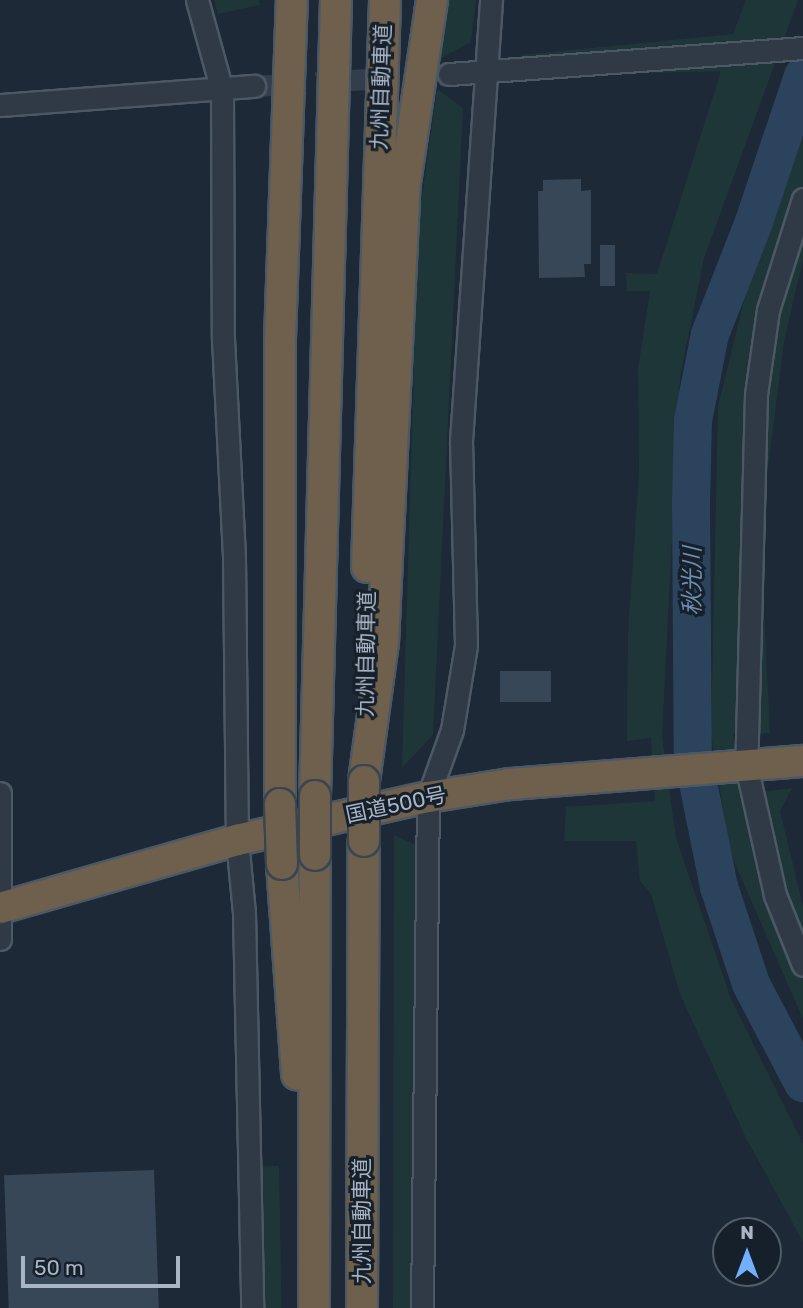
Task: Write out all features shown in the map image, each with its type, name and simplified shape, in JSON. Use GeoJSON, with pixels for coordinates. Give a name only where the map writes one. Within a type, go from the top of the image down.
{"type":"FeatureCollection","features":[{"type":"Feature","properties":{"kind":"highway"},"geometry":{"type":"LineString","coordinates":[[281,0],[289,75]]}},
{"type":"Feature","properties":{"kind":"highway"},"geometry":{"type":"LineString","coordinates":[[292,0],[279,419],[280,804],[314,1308]]}},
{"type":"Feature","properties":{"kind":"highway"},"geometry":{"type":"LineString","coordinates":[[314,1308],[315,796],[335,0]]}},
{"type":"Feature","properties":{"kind":"highway","name":"九州自動車道"},"geometry":{"type":"LineString","coordinates":[[362,1308],[368,493],[385,0]]}},
{"type":"Feature","properties":{"kind":"highway"},"geometry":{"type":"LineString","coordinates":[[415,107],[419,0]]}},
{"type":"Feature","properties":{"kind":"highway"},"geometry":{"type":"LineString","coordinates":[[364,781],[383,643],[400,257],[415,107],[432,0]]}},
{"type":"Feature","properties":{"kind":"highway","name":"国道500号"},"geometry":{"type":"LineString","coordinates":[[1,908],[237,840],[428,797],[510,784],[803,761]]}},
{"type":"Feature","properties":{"kind":"street"},"geometry":{"type":"LineString","coordinates":[[197,0],[222,91],[223,339],[234,557],[237,840],[244,913],[252,1308]]}},
{"type":"Feature","properties":{"kind":"street"},"geometry":{"type":"LineString","coordinates":[[422,1308],[428,797],[452,730],[466,645],[461,441],[482,71],[491,0]]}},
{"type":"Feature","properties":{"kind":"street"},"geometry":{"type":"LineString","coordinates":[[449,74],[803,48]]}},
{"type":"Feature","properties":{"kind":"street"},"geometry":{"type":"LineString","coordinates":[[0,105],[222,91],[254,86]]}},
{"type":"Feature","properties":{"kind":"street"},"geometry":{"type":"LineString","coordinates":[[803,199],[768,310],[756,394],[741,765],[772,883],[803,965]]}},
{"type":"Feature","properties":{"kind":"street"},"geometry":{"type":"LineString","coordinates":[[0,793],[0,939]]}},
{"type":"Feature","properties":{"kind":"green space"},"geometry":{"type":"Polygon","coordinates":[[[214,0],[259,0],[260,5],[218,14],[214,0]]]}},
{"type":"Feature","properties":{"kind":"green space"},"geometry":{"type":"Polygon","coordinates":[[[448,0],[476,0],[471,42],[438,60],[448,0]]]}},
{"type":"Feature","properties":{"kind":"green space"},"geometry":{"type":"Polygon","coordinates":[[[746,0],[798,0],[704,258],[680,377],[662,736],[676,838],[731,999],[803,1144],[803,1242],[746,1138],[680,994],[651,894],[640,881],[636,841],[564,841],[566,807],[655,801],[651,738],[627,741],[628,634],[639,472],[638,369],[650,291],[627,291],[626,273],[657,274],[721,71],[508,77],[521,55],[733,34],[746,0]]]}},
{"type":"Feature","properties":{"kind":"green space"},"geometry":{"type":"Polygon","coordinates":[[[437,89],[463,108],[433,735],[402,768],[418,225],[437,89]]]}},
{"type":"Feature","properties":{"kind":"green space"},"geometry":{"type":"Polygon","coordinates":[[[803,136],[803,259],[784,342],[766,483],[764,611],[770,733],[733,734],[739,795],[792,788],[780,811],[803,906],[803,1019],[730,852],[711,734],[718,407],[746,292],[803,136]]]}},
{"type":"Feature","properties":{"kind":"green space"},"geometry":{"type":"Polygon","coordinates":[[[394,835],[416,845],[411,1308],[393,1308],[394,835]]]}},
{"type":"Feature","properties":{"kind":"green space"},"geometry":{"type":"Polygon","coordinates":[[[258,1166],[279,1166],[281,1308],[260,1308],[258,1166]]]}},
{"type":"Feature","properties":{"kind":"building"},"geometry":{"type":"Polygon","coordinates":[[[581,179],[581,191],[591,190],[591,264],[584,264],[585,277],[539,278],[538,191],[543,191],[543,180],[581,179]]]}},
{"type":"Feature","properties":{"kind":"building"},"geometry":{"type":"Polygon","coordinates":[[[600,245],[615,245],[615,286],[600,286],[600,245]]]}},
{"type":"Feature","properties":{"kind":"building"},"geometry":{"type":"Polygon","coordinates":[[[500,671],[551,671],[551,702],[500,702],[500,671]]]}},
{"type":"Feature","properties":{"kind":"building"},"geometry":{"type":"Polygon","coordinates":[[[154,1170],[159,1308],[9,1308],[4,1175],[154,1170]]]}},
{"type":"Feature","properties":{"kind":"waterway","name":"秋光川"},"geometry":{"type":"LineString","coordinates":[[803,76],[754,222],[710,334],[693,421],[691,501],[693,758],[719,887],[751,984],[803,1083]]}},
{"type":"Feature","properties":{"kind":"tunnel"},"geometry":{"type":"LineString","coordinates":[[254,86],[449,74]]}}]}
